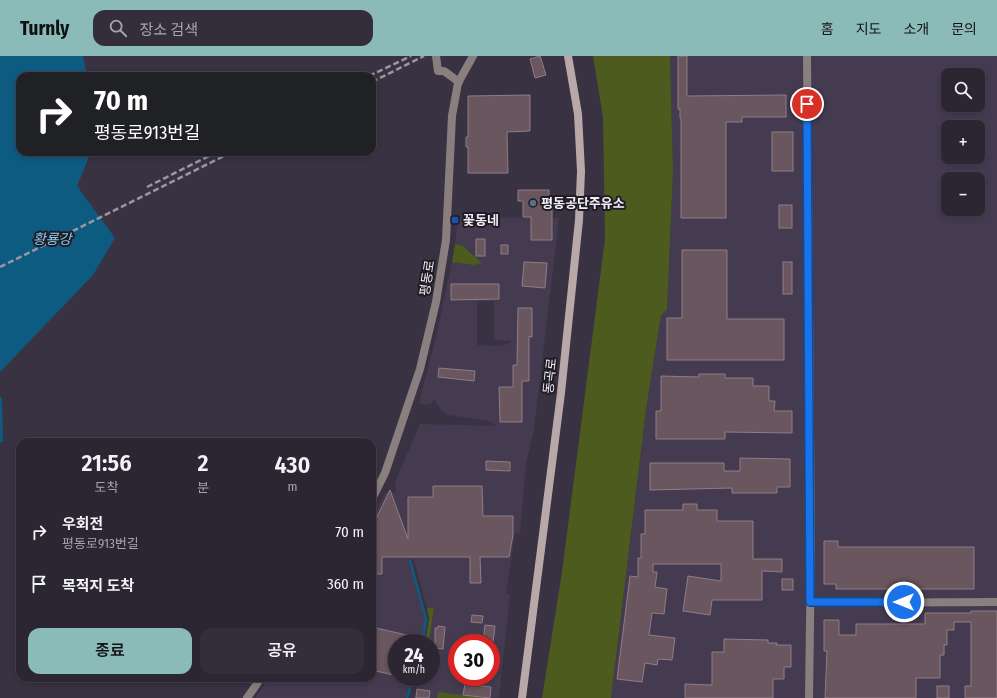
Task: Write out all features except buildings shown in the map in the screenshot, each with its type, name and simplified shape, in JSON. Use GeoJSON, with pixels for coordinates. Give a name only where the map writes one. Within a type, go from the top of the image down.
{"type":"FeatureCollection","features":[{"type":"Feature","properties":{"kind":"main road","name":"동곡로"},"geometry":{"type":"LineString","coordinates":[[522,698],[561,393],[579,220],[581,171],[578,114],[568,56]]}},
{"type":"Feature","properties":{"kind":"street"},"geometry":{"type":"LineString","coordinates":[[436,56],[438,71],[444,71],[459,82]]}},
{"type":"Feature","properties":{"kind":"street","name":"평동로"},"geometry":{"type":"LineString","coordinates":[[376,491],[385,473],[420,369],[436,302],[446,240],[452,116],[459,82],[473,56]]}},
{"type":"Feature","properties":{"kind":"street"},"geometry":{"type":"LineString","coordinates":[[807,56],[810,602],[809,698]]}},
{"type":"Feature","properties":{"kind":"street"},"geometry":{"type":"LineString","coordinates":[[810,602],[997,602]]}},
{"type":"Feature","properties":{"kind":"street"},"geometry":{"type":"LineString","coordinates":[[247,698],[258,682]]}},
{"type":"Feature","properties":{"kind":"shaded area"},"geometry":{"type":"Polygon","coordinates":[[[670,56],[997,56],[997,698],[611,698],[646,409],[661,315],[667,310],[673,171],[670,56]]]}},
{"type":"Feature","properties":{"kind":"shaded area"},"geometry":{"type":"Polygon","coordinates":[[[458,217],[559,218],[534,429],[526,464],[520,533],[515,533],[506,593],[510,595],[499,698],[438,693],[437,698],[414,698],[417,686],[440,686],[440,634],[430,634],[434,608],[427,608],[414,560],[408,559],[419,594],[425,621],[423,634],[388,634],[388,686],[409,686],[405,698],[255,698],[266,682],[376,682],[376,511],[385,493],[396,492],[395,482],[420,424],[497,426],[489,421],[448,415],[441,410],[434,399],[431,404],[426,405],[419,403],[437,333],[452,262],[482,263],[464,246],[455,244],[458,217]],[[477,301],[477,345],[498,346],[508,344],[512,341],[494,340],[494,301],[477,301]]]}},
{"type":"Feature","properties":{"kind":"green space"},"geometry":{"type":"Polygon","coordinates":[[[593,56],[670,56],[673,171],[667,310],[661,315],[646,409],[611,698],[542,698],[562,572],[605,239],[603,117],[593,56]]]}},
{"type":"Feature","properties":{"kind":"green space"},"geometry":{"type":"Polygon","coordinates":[[[455,244],[463,246],[482,263],[474,265],[452,262],[455,244]]]}},
{"type":"Feature","properties":{"kind":"green space"},"geometry":{"type":"Polygon","coordinates":[[[427,608],[434,608],[430,634],[426,634],[429,618],[427,608]]]}},
{"type":"Feature","properties":{"kind":"green space"},"geometry":{"type":"Polygon","coordinates":[[[438,692],[485,698],[437,698],[438,692]]]}},
{"type":"Feature","properties":{"kind":"water","name":"황룡강"},"geometry":{"type":"Polygon","coordinates":[[[0,56],[83,56],[86,72],[16,72],[16,156],[89,156],[77,186],[115,238],[93,275],[0,372],[0,56]]]}},
{"type":"Feature","properties":{"kind":"water"},"geometry":{"type":"Polygon","coordinates":[[[0,396],[2,399],[3,442],[0,442],[0,396]]]}},
{"type":"Feature","properties":{"kind":"waterway"},"geometry":{"type":"LineString","coordinates":[[410,561],[426,619],[424,634]]}},
{"type":"Feature","properties":{"kind":"waterway"},"geometry":{"type":"LineString","coordinates":[[407,698],[410,686]]}},
{"type":"Feature","properties":{"kind":"railway"},"geometry":{"type":"LineString","coordinates":[[376,73],[411,56]]}},
{"type":"Feature","properties":{"kind":"railway"},"geometry":{"type":"LineString","coordinates":[[376,80],[424,56]]}},
{"type":"Feature","properties":{"kind":"railway"},"geometry":{"type":"LineString","coordinates":[[147,187],[209,156]]}},
{"type":"Feature","properties":{"kind":"railway"},"geometry":{"type":"LineString","coordinates":[[0,267],[224,156]]}},
{"type":"Feature","properties":{"kind":"place","name":"평동공단주유소"},"geometry":{"type":"Point","coordinates":[533,203]}},
{"type":"Feature","properties":{"kind":"place","name":"꽃동네"},"geometry":{"type":"Point","coordinates":[455,220]}},
{"type":"Feature","properties":{"kind":"route"},"geometry":{"type":"LineString","coordinates":[[807,104],[811,549],[810,602],[904,602]]}}]}
